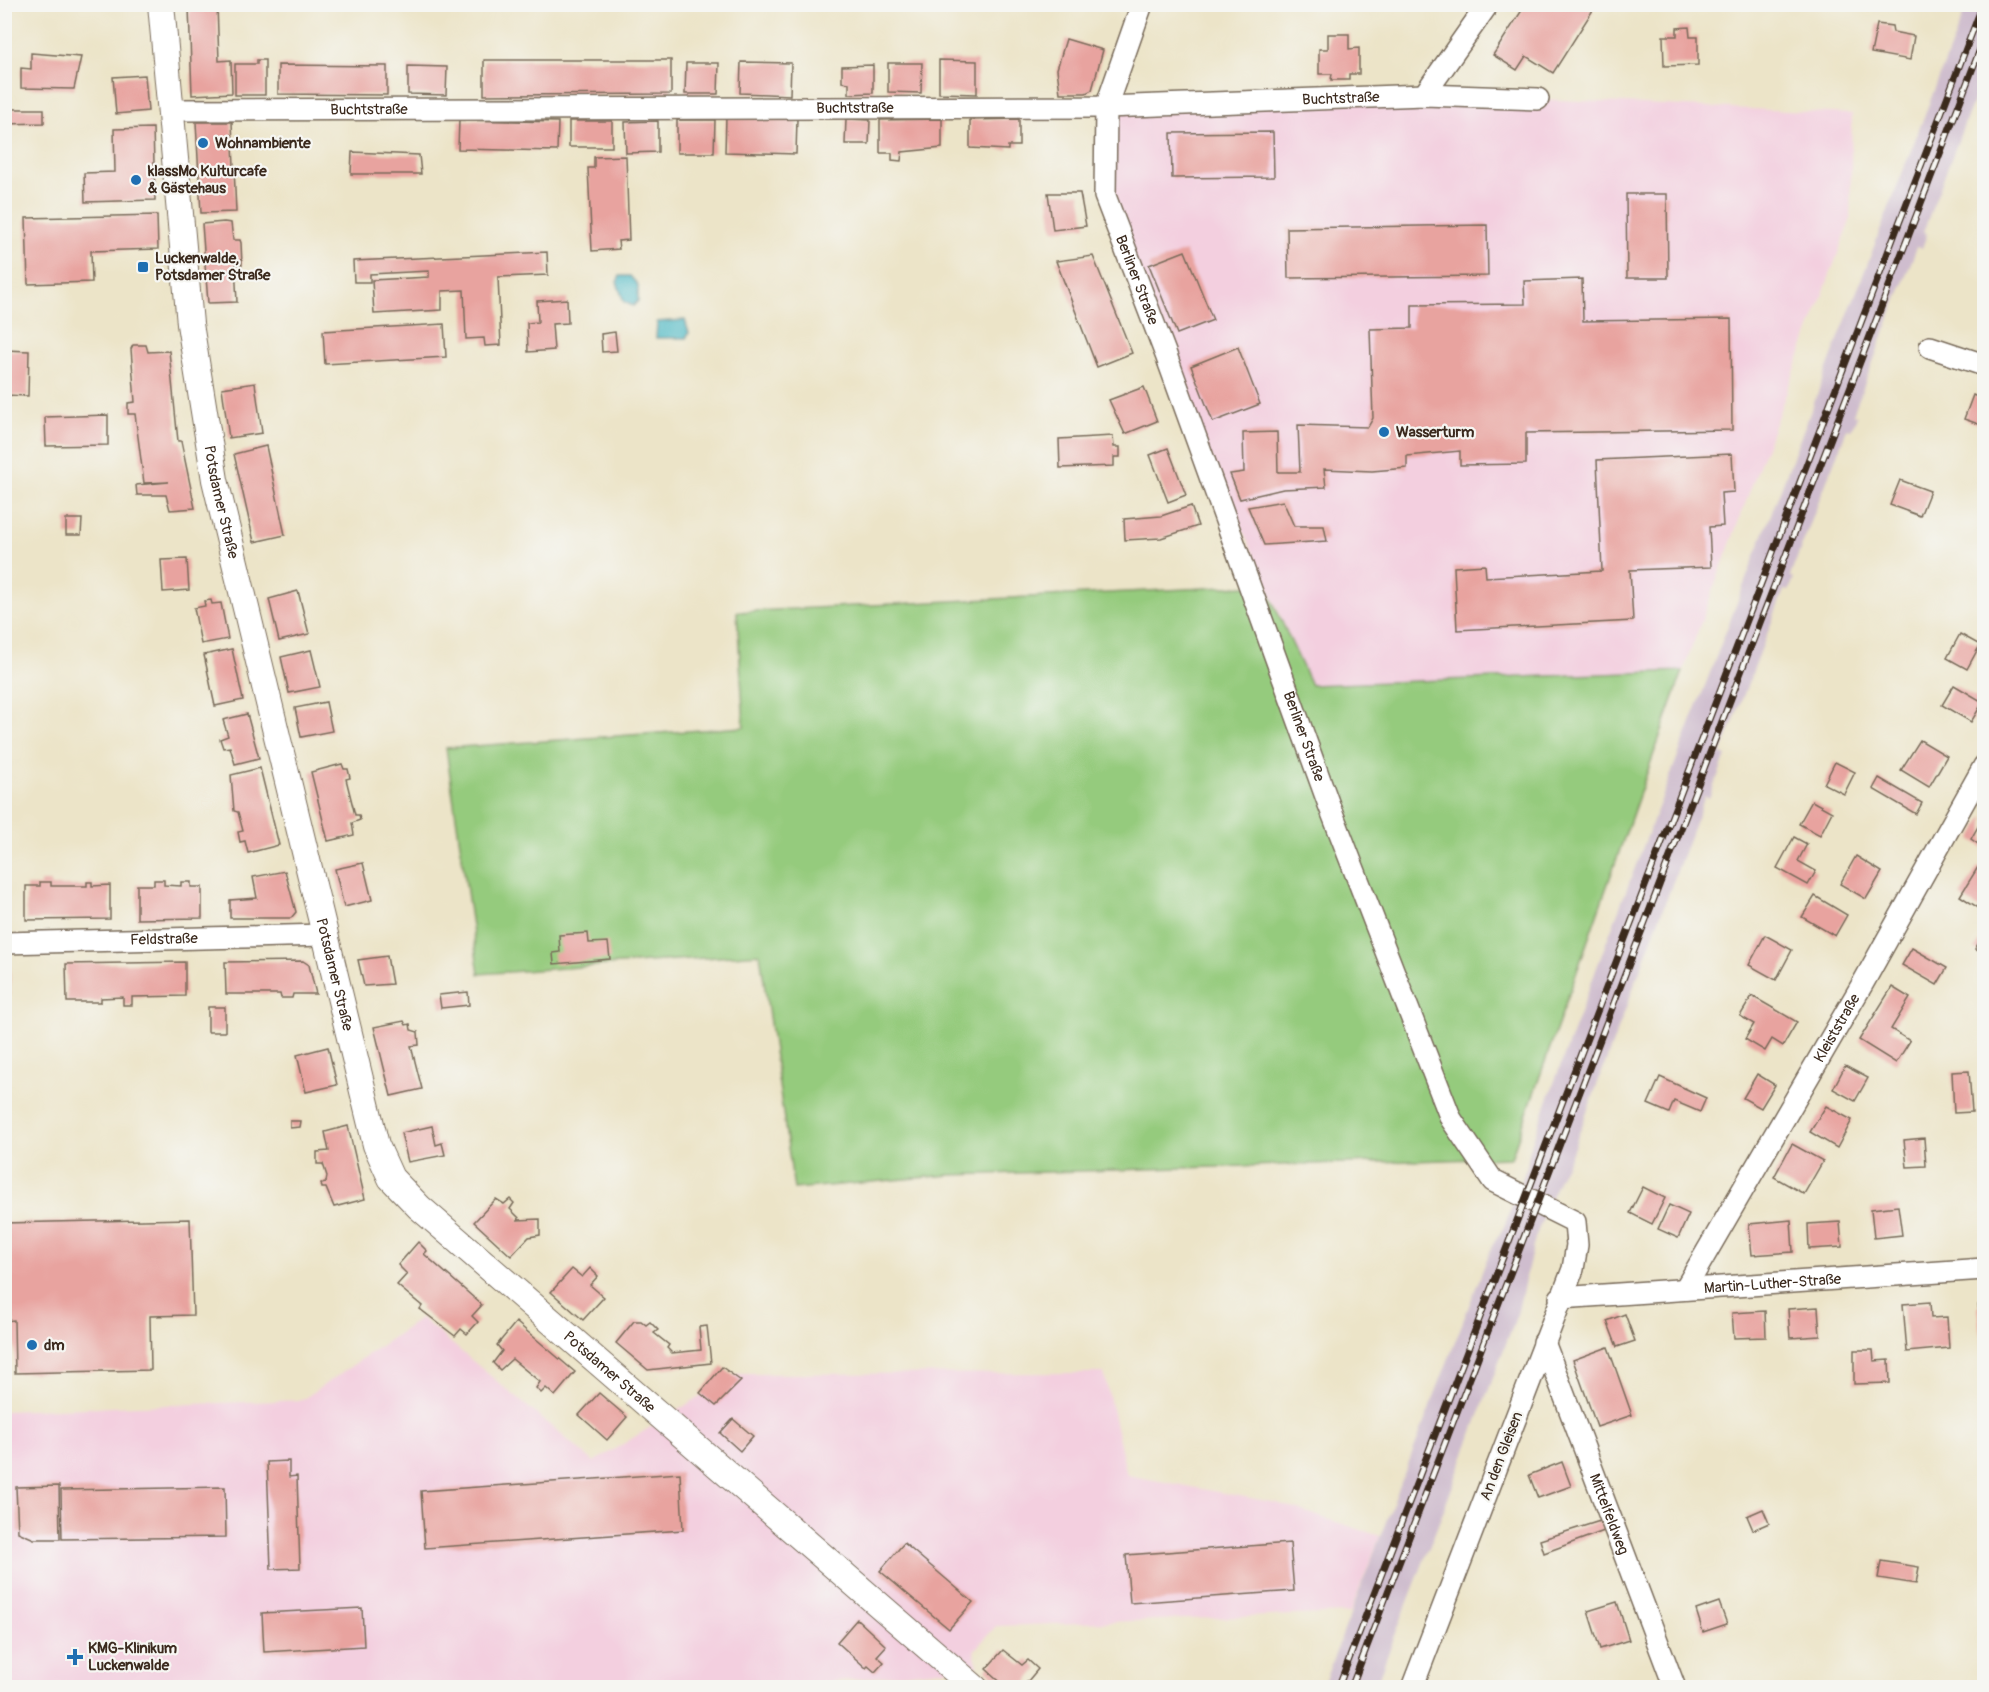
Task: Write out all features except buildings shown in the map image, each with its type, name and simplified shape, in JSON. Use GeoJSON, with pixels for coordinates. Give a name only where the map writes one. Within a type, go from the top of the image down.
{"type":"FeatureCollection","features":[{"type":"Feature","properties":{"kind":"street","name":"Potsdamer Straße"},"geometry":{"type":"LineString","coordinates":[[161,4],[190,324],[215,480],[376,1145],[391,1178],[419,1207],[975,1688]]}},
{"type":"Feature","properties":{"kind":"street"},"geometry":{"type":"LineString","coordinates":[[1106,107],[1142,4]]}},
{"type":"Feature","properties":{"kind":"street"},"geometry":{"type":"LineString","coordinates":[[1424,96],[1488,4]]}},
{"type":"Feature","properties":{"kind":"street","name":"Buchtstraße"},"geometry":{"type":"LineString","coordinates":[[171,110],[1106,107],[1424,96],[1538,99]]}},
{"type":"Feature","properties":{"kind":"street","name":"Berliner Straße"},"geometry":{"type":"LineString","coordinates":[[1106,107],[1105,196],[1194,432],[1329,806],[1451,1119],[1493,1181],[1575,1222]]}},
{"type":"Feature","properties":{"kind":"street"},"geometry":{"type":"LineString","coordinates":[[1930,347],[1984,365]]}},
{"type":"Feature","properties":{"kind":"street","name":"Kleiststraße"},"geometry":{"type":"LineString","coordinates":[[1685,1289],[1869,973],[1984,766]]}},
{"type":"Feature","properties":{"kind":"street","name":"Feldstraße"},"geometry":{"type":"LineString","coordinates":[[4,943],[324,935]]}},
{"type":"Feature","properties":{"kind":"street","name":"An den Gleisen"},"geometry":{"type":"LineString","coordinates":[[1412,1688],[1573,1269],[1577,1245],[1575,1222]]}},
{"type":"Feature","properties":{"kind":"street","name":"Martin-Luther-Straße"},"geometry":{"type":"LineString","coordinates":[[1560,1298],[1984,1269]]}},
{"type":"Feature","properties":{"kind":"street","name":"Mittelfeldweg"},"geometry":{"type":"LineString","coordinates":[[1544,1342],[1675,1688]]}},
{"type":"Feature","properties":{"kind":"shaded area"},"geometry":{"type":"Polygon","coordinates":[[[1967,5],[1984,5],[1984,72],[1981,80],[1984,86],[1980,97],[1975,96],[1923,232],[1927,234],[1922,248],[1917,247],[1853,414],[1857,416],[1851,430],[1847,429],[1790,576],[1794,578],[1789,591],[1784,590],[1721,754],[1726,756],[1709,798],[1705,796],[1571,1155],[1559,1178],[1535,1238],[1517,1314],[1444,1509],[1375,1687],[1322,1688],[1492,1246],[1504,1227],[1527,1166],[1530,1148],[1606,943],[1967,5]]]}},
{"type":"Feature","properties":{"kind":"shaded area"},"geometry":{"type":"Polygon","coordinates":[[[1538,99],[1852,114],[1850,221],[1683,671],[1311,685],[1166,355],[1105,196],[1106,107],[1538,99]]]}},
{"type":"Feature","properties":{"kind":"shaded area"},"geometry":{"type":"Polygon","coordinates":[[[421,1318],[594,1462],[736,1374],[1104,1373],[1127,1475],[1277,1503],[1380,1536],[1350,1613],[996,1626],[974,1651],[978,1666],[782,1687],[5,1687],[4,1411],[302,1400],[421,1318]]]}},
{"type":"Feature","properties":{"kind":"green space"},"geometry":{"type":"Polygon","coordinates":[[[1265,585],[1311,685],[1683,671],[1511,1158],[950,1175],[794,1189],[760,954],[479,974],[446,748],[744,727],[737,612],[1265,585]]]}},
{"type":"Feature","properties":{"kind":"water"},"geometry":{"type":"Polygon","coordinates":[[[620,276],[630,276],[638,285],[638,301],[633,306],[624,302],[617,282],[620,276]]]}},
{"type":"Feature","properties":{"kind":"water"},"geometry":{"type":"Polygon","coordinates":[[[685,320],[689,333],[686,338],[656,338],[657,322],[685,320]]]}},
{"type":"Feature","properties":{"kind":"railway"},"geometry":{"type":"LineString","coordinates":[[1338,1688],[1983,4]]}},
{"type":"Feature","properties":{"kind":"railway"},"geometry":{"type":"LineString","coordinates":[[1351,1688],[1984,39]]}},
{"type":"Feature","properties":{"kind":"place","name":"Wohnambiente"},"geometry":{"type":"Point","coordinates":[203,143]}},
{"type":"Feature","properties":{"kind":"place","name":"klassMo Kulturcafe & Gästehaus"},"geometry":{"type":"Point","coordinates":[136,180]}},
{"type":"Feature","properties":{"kind":"place","name":"Luckenwalde, Potsdamer Straße"},"geometry":{"type":"Point","coordinates":[143,267]}},
{"type":"Feature","properties":{"kind":"place","name":"Wasserturm"},"geometry":{"type":"Point","coordinates":[1384,432]}},
{"type":"Feature","properties":{"kind":"place","name":"dm"},"geometry":{"type":"Point","coordinates":[32,1345]}},
{"type":"Feature","properties":{"kind":"place","name":"KMG-Klinikum Luckenwalde"},"geometry":{"type":"Point","coordinates":[75,1657]}}]}
